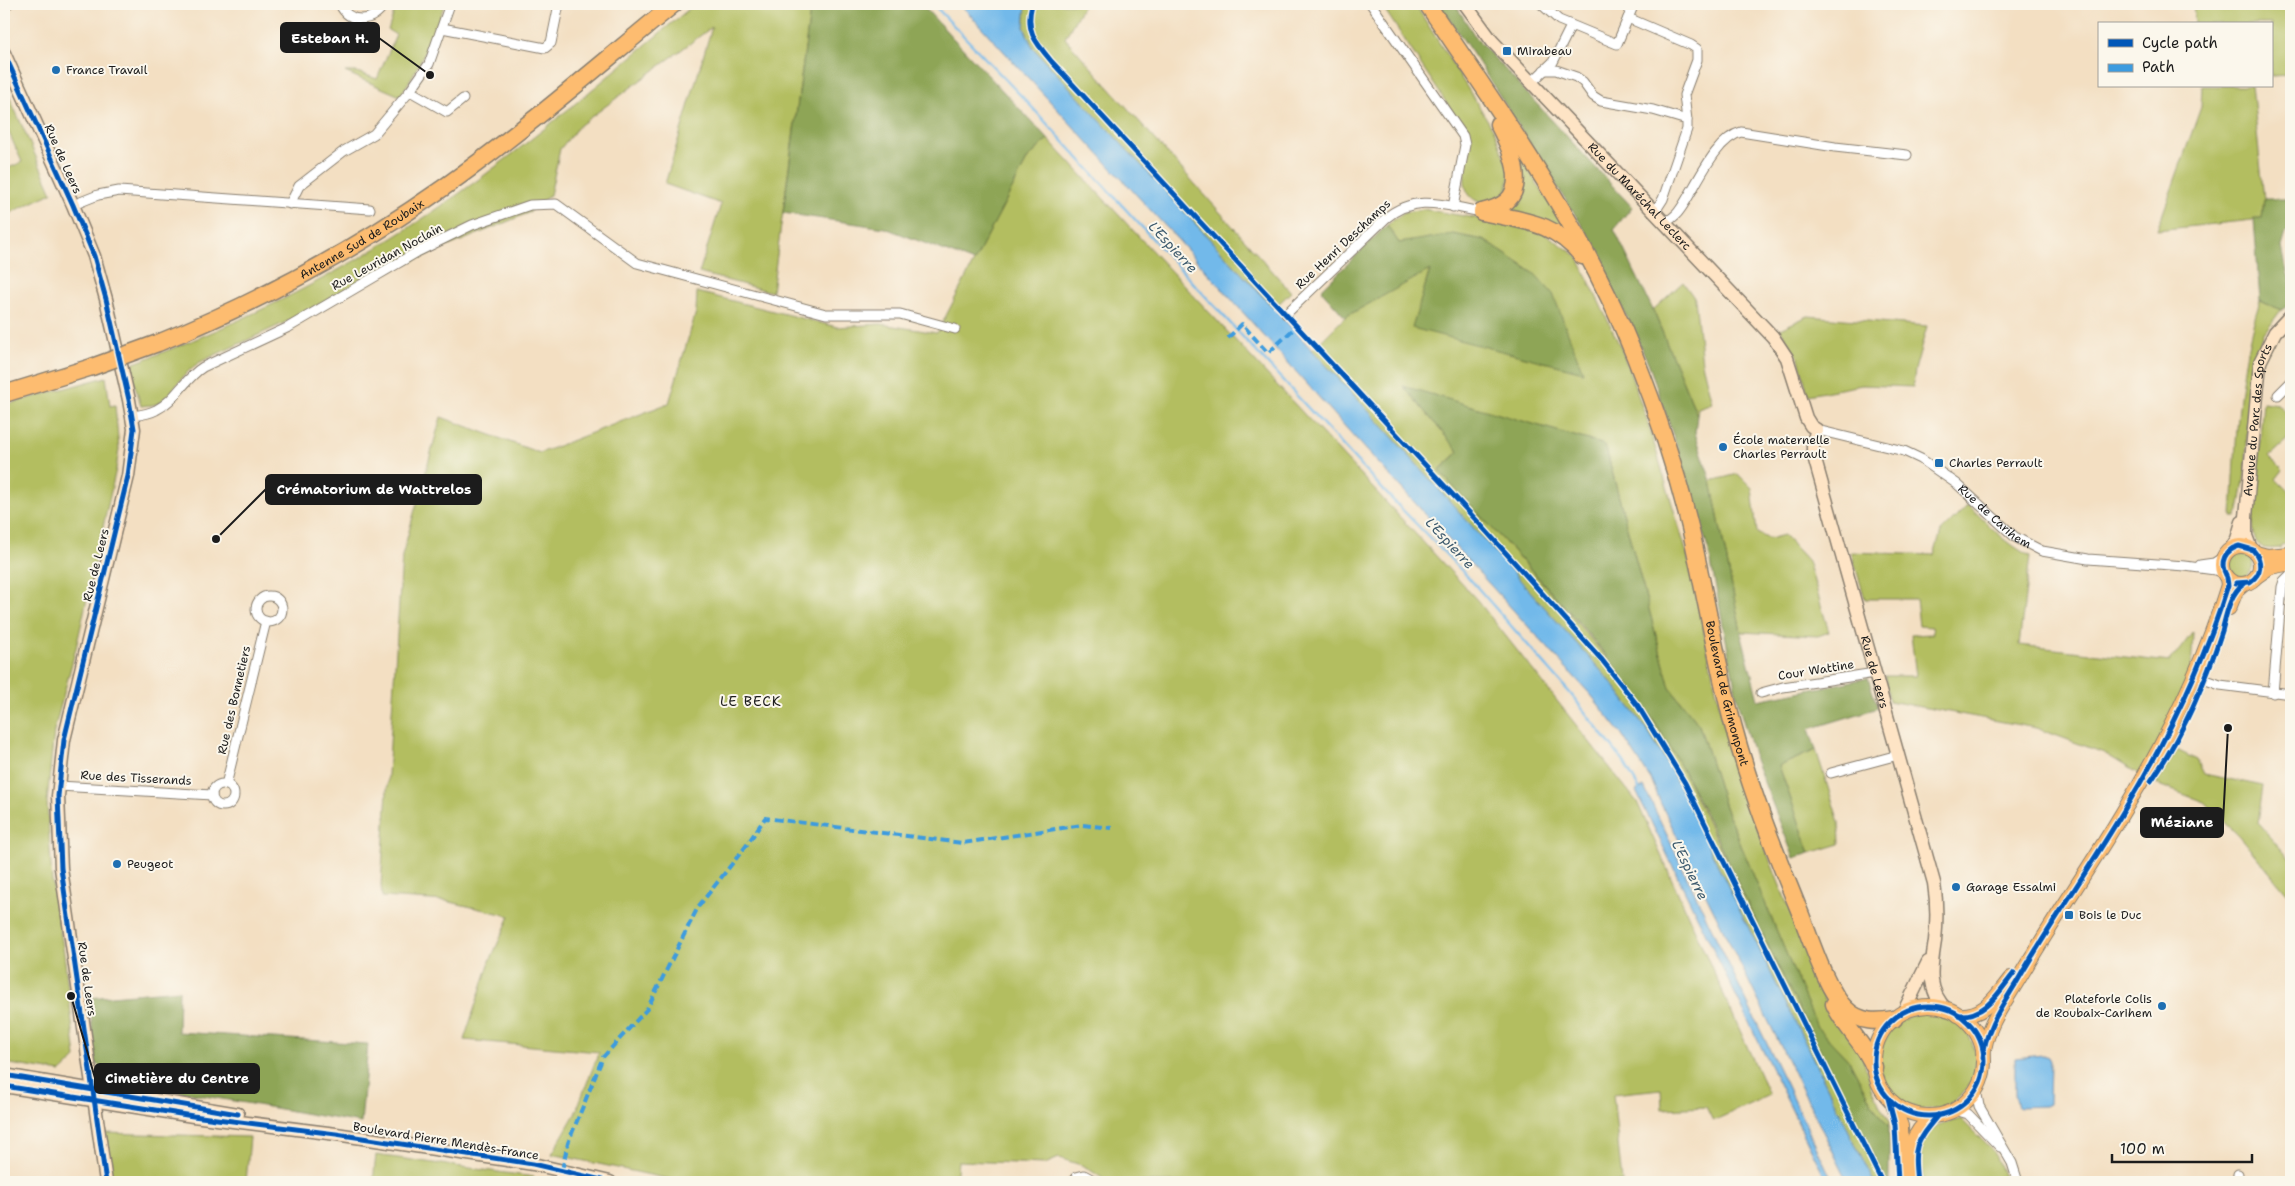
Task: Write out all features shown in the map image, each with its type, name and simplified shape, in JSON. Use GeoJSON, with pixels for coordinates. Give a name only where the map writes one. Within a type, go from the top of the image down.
{"type":"FeatureCollection","features":[{"type":"Feature","properties":{"kind":"highway","name":"Antenne Sud de Roubaix"},"geometry":{"type":"LineString","coordinates":[[4,394],[92,367],[158,343],[210,321],[287,283],[402,215],[444,187],[511,136],[674,4]]}},
{"type":"Feature","properties":{"kind":"highway"},"geometry":{"type":"LineString","coordinates":[[1427,4],[1550,187],[1602,283]]}},
{"type":"Feature","properties":{"kind":"highway"},"geometry":{"type":"LineString","coordinates":[[1452,40],[1459,60],[1483,96],[1502,130],[1514,161],[1514,186],[1510,197],[1501,205],[1482,212]]}},
{"type":"Feature","properties":{"kind":"highway"},"geometry":{"type":"LineString","coordinates":[[1482,212],[1540,224],[1557,232],[1576,249],[1602,283]]}},
{"type":"Feature","properties":{"kind":"highway","name":"Boulevard de Grimonpont"},"geometry":{"type":"LineString","coordinates":[[1602,283],[1635,356],[1656,412],[1686,511],[1729,708],[1743,762],[1767,831],[1840,1015],[1869,1056],[1874,1067]]}},
{"type":"Feature","properties":{"kind":"highway","name":"Boulevard de Grimonpont"},"geometry":{"type":"LineString","coordinates":[[1822,968],[1839,1000],[1849,1012],[1866,1020],[1898,1016]]}},
{"type":"Feature","properties":{"kind":"main road"},"geometry":{"type":"LineString","coordinates":[[2200,678],[2227,589],[2223,564],[2228,553],[2239,546],[2267,556],[2291,554]]}},
{"type":"Feature","properties":{"kind":"main road"},"geometry":{"type":"LineString","coordinates":[[2253,551],[2260,564],[2257,576]]}},
{"type":"Feature","properties":{"kind":"main road"},"geometry":{"type":"LineString","coordinates":[[2035,948],[1986,1008],[1976,1014],[1924,1007],[1898,1016],[1882,1032],[1877,1043],[1874,1067],[1881,1089],[1892,1102],[1909,1112],[1933,1116],[1955,1110],[1967,1101],[1976,1089],[1981,1076],[1985,1040],[1989,1028],[2035,948],[2095,858],[2156,775],[2182,728],[2234,595],[2244,584],[2270,567],[2291,563]]}},
{"type":"Feature","properties":{"kind":"main road"},"geometry":{"type":"LineString","coordinates":[[2226,576],[2235,583],[2244,584]]}},
{"type":"Feature","properties":{"kind":"main road"},"geometry":{"type":"LineString","coordinates":[[1952,1012],[1976,1034],[1983,1058]]}},
{"type":"Feature","properties":{"kind":"main road"},"geometry":{"type":"LineString","coordinates":[[1892,1102],[1901,1126],[1903,1182]]}},
{"type":"Feature","properties":{"kind":"main road"},"geometry":{"type":"LineString","coordinates":[[1912,1182],[1911,1159],[1914,1138],[1921,1127],[1933,1116]]}},
{"type":"Feature","properties":{"kind":"street"},"geometry":{"type":"LineString","coordinates":[[4,6],[8,4]]}},
{"type":"Feature","properties":{"kind":"street"},"geometry":{"type":"LineString","coordinates":[[340,4],[346,13],[360,20],[375,16],[384,4]]}},
{"type":"Feature","properties":{"kind":"street"},"geometry":{"type":"LineString","coordinates":[[290,204],[299,186],[344,151],[374,134],[410,92],[429,64],[450,4]]}},
{"type":"Feature","properties":{"kind":"street"},"geometry":{"type":"LineString","coordinates":[[442,28],[545,48],[551,43],[558,4]]}},
{"type":"Feature","properties":{"kind":"street"},"geometry":{"type":"LineString","coordinates":[[1372,4],[1463,136],[1464,146],[1453,207]]}},
{"type":"Feature","properties":{"kind":"street","name":"Rue du Maréchal Leclerc"},"geometry":{"type":"LineString","coordinates":[[1465,4],[1483,32],[1779,344],[1787,358],[1807,421],[1817,430]]}},
{"type":"Feature","properties":{"kind":"street"},"geometry":{"type":"LineString","coordinates":[[1541,4],[1555,18],[1617,44],[1634,4]]}},
{"type":"Feature","properties":{"kind":"street"},"geometry":{"type":"LineString","coordinates":[[1628,18],[1692,45],[1697,50],[1697,60],[1684,95],[1687,129],[1663,199],[1654,213]]}},
{"type":"Feature","properties":{"kind":"street"},"geometry":{"type":"LineString","coordinates":[[1531,83],[1554,60],[1571,26]]}},
{"type":"Feature","properties":{"kind":"street","name":"Rue de Leers"},"geometry":{"type":"LineString","coordinates":[[4,53],[73,205],[103,284],[134,429],[131,463],[64,740],[58,786],[61,868],[106,1182]]}},
{"type":"Feature","properties":{"kind":"street"},"geometry":{"type":"LineString","coordinates":[[1544,70],[1556,70],[1576,77],[1601,102],[1653,110],[1687,120]]}},
{"type":"Feature","properties":{"kind":"street"},"geometry":{"type":"LineString","coordinates":[[410,92],[447,112],[463,99]]}},
{"type":"Feature","properties":{"kind":"street"},"geometry":{"type":"LineString","coordinates":[[1664,224],[1678,213],[1706,164],[1735,134],[1741,132],[1835,147],[1907,155]]}},
{"type":"Feature","properties":{"kind":"street"},"geometry":{"type":"LineString","coordinates":[[73,205],[98,195],[119,191],[370,209]]}},
{"type":"Feature","properties":{"kind":"street","name":"Rue Henri Deschamps"},"geometry":{"type":"LineString","coordinates":[[1286,314],[1394,212],[1408,204],[1416,203],[1453,207],[1482,212]]}},
{"type":"Feature","properties":{"kind":"street","name":"Rue Leuridan Noclain"},"geometry":{"type":"LineString","coordinates":[[132,416],[152,412],[161,407],[203,367],[289,327],[417,252],[472,225],[530,205],[556,204],[637,262],[826,314],[900,314],[955,329]]}},
{"type":"Feature","properties":{"kind":"street","name":"Avenue du Parc des Sports"},"geometry":{"type":"LineString","coordinates":[[2253,551],[2246,536],[2247,503],[2260,362],[2275,332],[2291,315]]}},
{"type":"Feature","properties":{"kind":"street"},"geometry":{"type":"LineString","coordinates":[[2278,395],[2291,382]]}},
{"type":"Feature","properties":{"kind":"street","name":"Rue de Leers"},"geometry":{"type":"LineString","coordinates":[[1817,430],[1813,441],[1813,453],[1934,883],[1936,915],[1930,971],[1932,986],[1937,999],[1952,1012]]}},
{"type":"Feature","properties":{"kind":"street","name":"Rue de Carihem"},"geometry":{"type":"LineString","coordinates":[[1817,430],[1904,451],[1922,458],[1964,490],[2007,531],[2033,548],[2052,554],[2078,558],[2216,570],[2226,576]]}},
{"type":"Feature","properties":{"kind":"street","name":"Avenue du Parc des Sports"},"geometry":{"type":"LineString","coordinates":[[2228,553],[2237,539],[2247,503]]}},
{"type":"Feature","properties":{"kind":"street","name":"Rue de Carihem"},"geometry":{"type":"LineString","coordinates":[[2185,566],[2214,562],[2228,553]]}},
{"type":"Feature","properties":{"kind":"street"},"geometry":{"type":"LineString","coordinates":[[2273,693],[2282,587],[2284,581],[2291,574]]}},
{"type":"Feature","properties":{"kind":"street","name":"Rue des Bonnetiers"},"geometry":{"type":"LineString","coordinates":[[226,785],[266,621]]}},
{"type":"Feature","properties":{"kind":"street","name":"Cour Wattine"},"geometry":{"type":"LineString","coordinates":[[1761,693],[1783,687],[1875,673]]}},
{"type":"Feature","properties":{"kind":"street"},"geometry":{"type":"LineString","coordinates":[[2200,678],[2220,686],[2291,694]]}},
{"type":"Feature","properties":{"kind":"street"},"geometry":{"type":"LineString","coordinates":[[1831,773],[1898,755]]}},
{"type":"Feature","properties":{"kind":"street"},"geometry":{"type":"LineString","coordinates":[[212,795],[217,786],[226,785]]}},
{"type":"Feature","properties":{"kind":"street","name":"Rue des Tisserands"},"geometry":{"type":"LineString","coordinates":[[58,786],[212,795],[214,802],[220,806],[230,803],[233,793],[226,785]]}},
{"type":"Feature","properties":{"kind":"street","name":"Rue de Leers"},"geometry":{"type":"LineString","coordinates":[[1898,1016],[1932,953]]}},
{"type":"Feature","properties":{"kind":"street","name":"Boulevard Pierre Mendès-France"},"geometry":{"type":"LineString","coordinates":[[4,1075],[94,1095]]}},
{"type":"Feature","properties":{"kind":"street","name":"Boulevard Pierre Mendès-France"},"geometry":{"type":"LineString","coordinates":[[4,1086],[94,1095],[303,1128],[560,1176],[610,1182]]}},
{"type":"Feature","properties":{"kind":"street"},"geometry":{"type":"LineString","coordinates":[[1976,1089],[1979,1106],[2008,1156],[2018,1182]]}},
{"type":"Feature","properties":{"kind":"street"},"geometry":{"type":"LineString","coordinates":[[1955,1110],[1962,1111],[1972,1117],[2008,1156]]}},
{"type":"Feature","properties":{"kind":"street"},"geometry":{"type":"LineString","coordinates":[[1072,1182],[1076,1177],[1084,1175],[1097,1182]]}},
{"type":"Feature","properties":{"kind":"green space"},"geometry":{"type":"Polygon","coordinates":[[[349,4],[374,4],[368,9],[362,10],[355,9],[349,4]]]}},
{"type":"Feature","properties":{"kind":"green space"},"geometry":{"type":"Polygon","coordinates":[[[397,4],[445,4],[420,63],[400,96],[345,72],[357,72],[377,79],[396,35],[388,30],[397,4]]]}},
{"type":"Feature","properties":{"kind":"green space"},"geometry":{"type":"Polygon","coordinates":[[[695,4],[811,4],[772,292],[699,273],[721,204],[665,184],[712,27],[579,126],[560,149],[550,195],[528,213],[348,288],[297,317],[200,362],[188,371],[160,402],[154,405],[141,406],[129,365],[213,332],[295,293],[335,272],[413,225],[513,153],[695,4]]]}},
{"type":"Feature","properties":{"kind":"green space"},"geometry":{"type":"Polygon","coordinates":[[[811,4],[921,4],[1048,139],[1028,158],[974,262],[885,228],[783,213],[811,4]]]}},
{"type":"Feature","properties":{"kind":"green space"},"geometry":{"type":"Polygon","coordinates":[[[1026,4],[1084,4],[1065,38],[1291,292],[1274,308],[1089,111],[1033,48],[1024,27],[1026,4]]]}},
{"type":"Feature","properties":{"kind":"green space"},"geometry":{"type":"Polygon","coordinates":[[[1381,4],[1415,4],[1495,132],[1510,174],[1506,192],[1490,205],[1477,201],[1469,195],[1465,176],[1467,142],[1465,131],[1381,4]]]}},
{"type":"Feature","properties":{"kind":"green space"},"geometry":{"type":"Polygon","coordinates":[[[1439,4],[1455,4],[1476,38],[1632,207],[1614,229],[1653,310],[1697,415],[1695,433],[1711,481],[1741,632],[1758,700],[1868,678],[1878,708],[1809,729],[1816,750],[1779,766],[1810,853],[1794,858],[1754,757],[1739,707],[1709,552],[1676,444],[1648,362],[1586,232],[1477,60],[1439,4]]]}},
{"type":"Feature","properties":{"kind":"green space"},"geometry":{"type":"Polygon","coordinates":[[[2193,4],[2291,4],[2291,75],[2272,76],[2272,22],[2195,22],[2193,4]]]}},
{"type":"Feature","properties":{"kind":"green space"},"geometry":{"type":"Polygon","coordinates":[[[4,85],[52,193],[4,216],[4,170],[22,162],[4,122],[4,85]]]}},
{"type":"Feature","properties":{"kind":"green space"},"geometry":{"type":"Polygon","coordinates":[[[2202,88],[2252,88],[2264,199],[2262,219],[2157,230],[2201,107],[2202,88]]]}},
{"type":"Feature","properties":{"kind":"green space"},"geometry":{"type":"Polygon","coordinates":[[[1048,139],[1478,601],[1637,802],[1769,1095],[1713,1121],[1706,1107],[1662,1109],[1661,1089],[1613,1094],[1622,1182],[1108,1182],[1084,1166],[1059,1158],[1045,1164],[958,1161],[956,1182],[683,1182],[552,1154],[575,1114],[599,1052],[464,1040],[490,961],[510,916],[446,901],[382,897],[381,885],[402,556],[441,417],[540,453],[669,403],[696,312],[697,292],[837,327],[881,324],[937,333],[1028,158],[1048,139]]]}},
{"type":"Feature","properties":{"kind":"green space"},"geometry":{"type":"Polygon","coordinates":[[[1517,152],[1564,226],[1562,228],[1504,208],[1517,152]]]}},
{"type":"Feature","properties":{"kind":"green space"},"geometry":{"type":"Polygon","coordinates":[[[2264,199],[2291,199],[2291,231],[2286,233],[2282,247],[2287,273],[2291,279],[2291,305],[2281,310],[2260,301],[2254,219],[2262,219],[2264,199]]]}},
{"type":"Feature","properties":{"kind":"green space"},"geometry":{"type":"Polygon","coordinates":[[[1423,209],[1539,229],[1577,256],[1621,348],[1647,420],[1687,554],[1727,740],[1751,812],[1826,1003],[1862,1053],[1871,1088],[1889,1120],[1889,1127],[1871,1102],[1850,1062],[1817,1028],[1725,807],[1699,725],[1670,688],[1605,445],[1404,387],[1459,452],[1439,470],[1556,598],[1606,657],[1656,725],[1677,759],[1772,955],[1887,1182],[1874,1182],[1676,781],[1645,727],[1612,683],[1312,350],[1345,317],[1430,269],[1413,328],[1535,274],[1484,240],[1399,243],[1387,225],[1404,212],[1423,209]]]}},
{"type":"Feature","properties":{"kind":"green space"},"geometry":{"type":"Polygon","coordinates":[[[1387,225],[1399,243],[1453,234],[1484,240],[1535,274],[1553,294],[1583,372],[1412,328],[1430,270],[1345,317],[1321,290],[1387,225]]]}},
{"type":"Feature","properties":{"kind":"green space"},"geometry":{"type":"Polygon","coordinates":[[[1683,282],[1695,299],[1702,363],[1712,403],[1698,408],[1697,415],[1653,310],[1683,282]]]}},
{"type":"Feature","properties":{"kind":"green space"},"geometry":{"type":"Polygon","coordinates":[[[2260,301],[2281,310],[2264,333],[2255,359],[2248,408],[2246,468],[2239,512],[2236,517],[2232,517],[2242,381],[2252,327],[2260,301]]]}},
{"type":"Feature","properties":{"kind":"green space"},"geometry":{"type":"Polygon","coordinates":[[[1808,316],[1927,326],[1915,370],[1913,387],[1862,385],[1808,395],[1799,359],[1780,329],[1808,316]]]}},
{"type":"Feature","properties":{"kind":"green space"},"geometry":{"type":"Polygon","coordinates":[[[106,377],[110,406],[115,405],[119,449],[76,648],[54,731],[47,802],[52,881],[64,953],[76,1058],[61,1072],[4,1063],[4,405],[106,377]]]}},
{"type":"Feature","properties":{"kind":"green space"},"geometry":{"type":"Polygon","coordinates":[[[1403,386],[1605,445],[1670,688],[1699,725],[1725,807],[1817,1027],[1850,1062],[1871,1102],[1889,1127],[1889,1182],[1887,1182],[1790,991],[1672,750],[1633,691],[1608,658],[1553,594],[1439,471],[1459,452],[1403,386]]]}},
{"type":"Feature","properties":{"kind":"green space"},"geometry":{"type":"Polygon","coordinates":[[[2263,402],[2277,404],[2287,413],[2291,412],[2291,436],[2269,456],[2283,470],[2276,479],[2291,494],[2291,543],[2272,549],[2261,547],[2255,540],[2253,521],[2263,402]]]}},
{"type":"Feature","properties":{"kind":"green space"},"geometry":{"type":"Polygon","coordinates":[[[1738,474],[1752,488],[1757,533],[1769,539],[1784,535],[1808,561],[1829,632],[1818,636],[1741,632],[1711,481],[1738,474]]]}},
{"type":"Feature","properties":{"kind":"green space"},"geometry":{"type":"Polygon","coordinates":[[[1968,505],[2005,540],[2030,556],[2019,645],[2170,662],[2193,632],[2191,676],[2142,776],[2104,753],[2036,728],[1889,701],[1885,676],[1916,676],[1911,635],[1933,634],[1932,627],[1919,626],[1916,599],[1865,599],[1851,552],[1934,555],[1941,532],[1968,505]]]}},
{"type":"Feature","properties":{"kind":"green space"},"geometry":{"type":"Polygon","coordinates":[[[2241,553],[2246,554],[2252,560],[2252,570],[2246,576],[2241,577],[2236,576],[2230,570],[2229,565],[2230,560],[2236,554],[2241,553]]]}},
{"type":"Feature","properties":{"kind":"green space"},"geometry":{"type":"Polygon","coordinates":[[[1816,750],[1839,822],[1840,844],[1810,853],[1779,766],[1816,750]]]}},
{"type":"Feature","properties":{"kind":"green space"},"geometry":{"type":"Polygon","coordinates":[[[2177,750],[2197,760],[2204,774],[2263,786],[2258,823],[2291,860],[2291,898],[2239,836],[2204,802],[2156,784],[2177,750]]]}},
{"type":"Feature","properties":{"kind":"green space"},"geometry":{"type":"Polygon","coordinates":[[[179,990],[178,1032],[368,1044],[361,1123],[112,1080],[96,1063],[89,998],[179,990]]]}},
{"type":"Feature","properties":{"kind":"green space"},"geometry":{"type":"Polygon","coordinates":[[[1928,1013],[1947,1016],[1962,1027],[1973,1042],[1976,1061],[1973,1080],[1962,1095],[1947,1106],[1928,1109],[1909,1106],[1894,1095],[1883,1080],[1880,1061],[1883,1042],[1894,1027],[1909,1016],[1928,1013]]]}},
{"type":"Feature","properties":{"kind":"green space"},"geometry":{"type":"Polygon","coordinates":[[[1961,1119],[1994,1152],[2006,1182],[1923,1182],[1920,1145],[1926,1133],[1938,1125],[1961,1119]]]}},
{"type":"Feature","properties":{"kind":"green space"},"geometry":{"type":"Polygon","coordinates":[[[103,1133],[250,1137],[246,1182],[111,1182],[103,1133]]]}},
{"type":"Feature","properties":{"kind":"green space"},"geometry":{"type":"Polygon","coordinates":[[[376,1155],[534,1177],[538,1182],[373,1182],[376,1155]]]}},
{"type":"Feature","properties":{"kind":"water"},"geometry":{"type":"Polygon","coordinates":[[[960,4],[1026,4],[1024,27],[1033,48],[1386,430],[1612,683],[1645,727],[1670,768],[1874,1182],[1848,1182],[1661,804],[1652,781],[1621,733],[1591,695],[1350,432],[1180,242],[960,4]]]}},
{"type":"Feature","properties":{"kind":"water"},"geometry":{"type":"Polygon","coordinates":[[[1644,787],[1833,1182],[1827,1182],[1636,791],[1644,787]]]}},
{"type":"Feature","properties":{"kind":"water"},"geometry":{"type":"Polygon","coordinates":[[[2043,1055],[2048,1057],[2050,1061],[2049,1104],[2045,1106],[2018,1107],[2015,1094],[2015,1058],[2043,1055]]]}},
{"type":"Feature","properties":{"kind":"waterway","name":"L'Espierre"},"geometry":{"type":"LineString","coordinates":[[933,4],[1029,104],[1388,495],[1469,578],[1570,693],[1624,762],[1641,792]]}},
{"type":"Feature","properties":{"kind":"marked path"},"geometry":{"type":"LineString","coordinates":[[1228,338],[1242,324],[1268,353],[1298,325]]}},
{"type":"Feature","properties":{"kind":"marked path"},"geometry":{"type":"LineString","coordinates":[[562,1170],[568,1143],[603,1057],[647,1009],[698,907],[746,846],[765,818],[963,843],[1082,825],[1112,828]]}},
{"type":"Feature","properties":{"kind":"cycle path"},"geometry":{"type":"LineString","coordinates":[[1032,4],[1030,22],[1033,36],[1052,62],[1478,522],[1602,660],[1638,706],[1685,783],[1882,1182]]}},
{"type":"Feature","properties":{"kind":"cycle path"},"geometry":{"type":"LineString","coordinates":[[4,53],[94,256],[106,299],[134,429],[128,476],[64,740],[58,796],[61,868],[106,1182]]}},
{"type":"Feature","properties":{"kind":"cycle path"},"geometry":{"type":"LineString","coordinates":[[2226,575],[2223,561],[2230,550],[2239,546],[2253,550],[2260,563],[2257,575],[2250,582],[2236,583]]}},
{"type":"Feature","properties":{"kind":"cycle path"},"geometry":{"type":"LineString","coordinates":[[1983,1058],[1987,1037],[2001,1008],[2123,812],[2169,730],[2207,645],[2228,585],[2227,578]]}},
{"type":"Feature","properties":{"kind":"cycle path"},"geometry":{"type":"LineString","coordinates":[[2151,781],[2173,746],[2192,709],[2215,651],[2232,598],[2244,584]]}},
{"type":"Feature","properties":{"kind":"cycle path"},"geometry":{"type":"LineString","coordinates":[[1958,1015],[1968,1015],[1984,1008],[1997,996],[2014,973]]}},
{"type":"Feature","properties":{"kind":"cycle path"},"geometry":{"type":"LineString","coordinates":[[1929,1006],[1940,1007],[1950,1011],[1968,1022],[1979,1040],[1983,1050],[1984,1061],[1983,1072],[1979,1082],[1968,1100],[1950,1111],[1940,1115],[1929,1116],[1918,1115],[1908,1111],[1890,1100],[1879,1082],[1875,1072],[1874,1061],[1875,1050],[1879,1040],[1890,1022],[1908,1011],[1918,1007],[1929,1006]]}},
{"type":"Feature","properties":{"kind":"cycle path"},"geometry":{"type":"LineString","coordinates":[[4,1075],[238,1114]]}},
{"type":"Feature","properties":{"kind":"cycle path"},"geometry":{"type":"LineString","coordinates":[[4,1086],[193,1116],[336,1134],[533,1164],[610,1182]]}},
{"type":"Feature","properties":{"kind":"cycle path"},"geometry":{"type":"LineString","coordinates":[[1888,1098],[1895,1125],[1898,1182]]}},
{"type":"Feature","properties":{"kind":"cycle path"},"geometry":{"type":"LineString","coordinates":[[1917,1182],[1915,1160],[1917,1145],[1924,1132],[1938,1115]]}},
{"type":"Feature","properties":{"kind":"place","name":"Mirabeau"},"geometry":{"type":"Point","coordinates":[1507,51]}},
{"type":"Feature","properties":{"kind":"place","name":"France Travail"},"geometry":{"type":"Point","coordinates":[56,70]}},
{"type":"Feature","properties":{"kind":"place","name":"Esteban H."},"geometry":{"type":"Point","coordinates":[430,75]}},
{"type":"Feature","properties":{"kind":"place","name":"École maternelle Charles Perrault"},"geometry":{"type":"Point","coordinates":[1723,447]}},
{"type":"Feature","properties":{"kind":"place","name":"Charles Perrault"},"geometry":{"type":"Point","coordinates":[1939,463]}},
{"type":"Feature","properties":{"kind":"place","name":"Crématorium de Wattrelos"},"geometry":{"type":"Point","coordinates":[216,539]}},
{"type":"Feature","properties":{"kind":"place","name":"Méziane"},"geometry":{"type":"Point","coordinates":[2228,728]}},
{"type":"Feature","properties":{"kind":"place","name":"Peugeot"},"geometry":{"type":"Point","coordinates":[117,864]}},
{"type":"Feature","properties":{"kind":"place","name":"Garage Essalmi"},"geometry":{"type":"Point","coordinates":[1956,887]}},
{"type":"Feature","properties":{"kind":"place","name":"Bois le Duc"},"geometry":{"type":"Point","coordinates":[2069,915]}},
{"type":"Feature","properties":{"kind":"place","name":"Cimetière du Centre"},"geometry":{"type":"Point","coordinates":[71,996]}},
{"type":"Feature","properties":{"kind":"place","name":"Plateforle Colis de Roubaix-Carihem"},"geometry":{"type":"Point","coordinates":[2162,1006]}},
{"type":"Feature","properties":{"kind":"district","name":"LE BECK"},"geometry":{"type":"Point","coordinates":[751,701]}}]}
